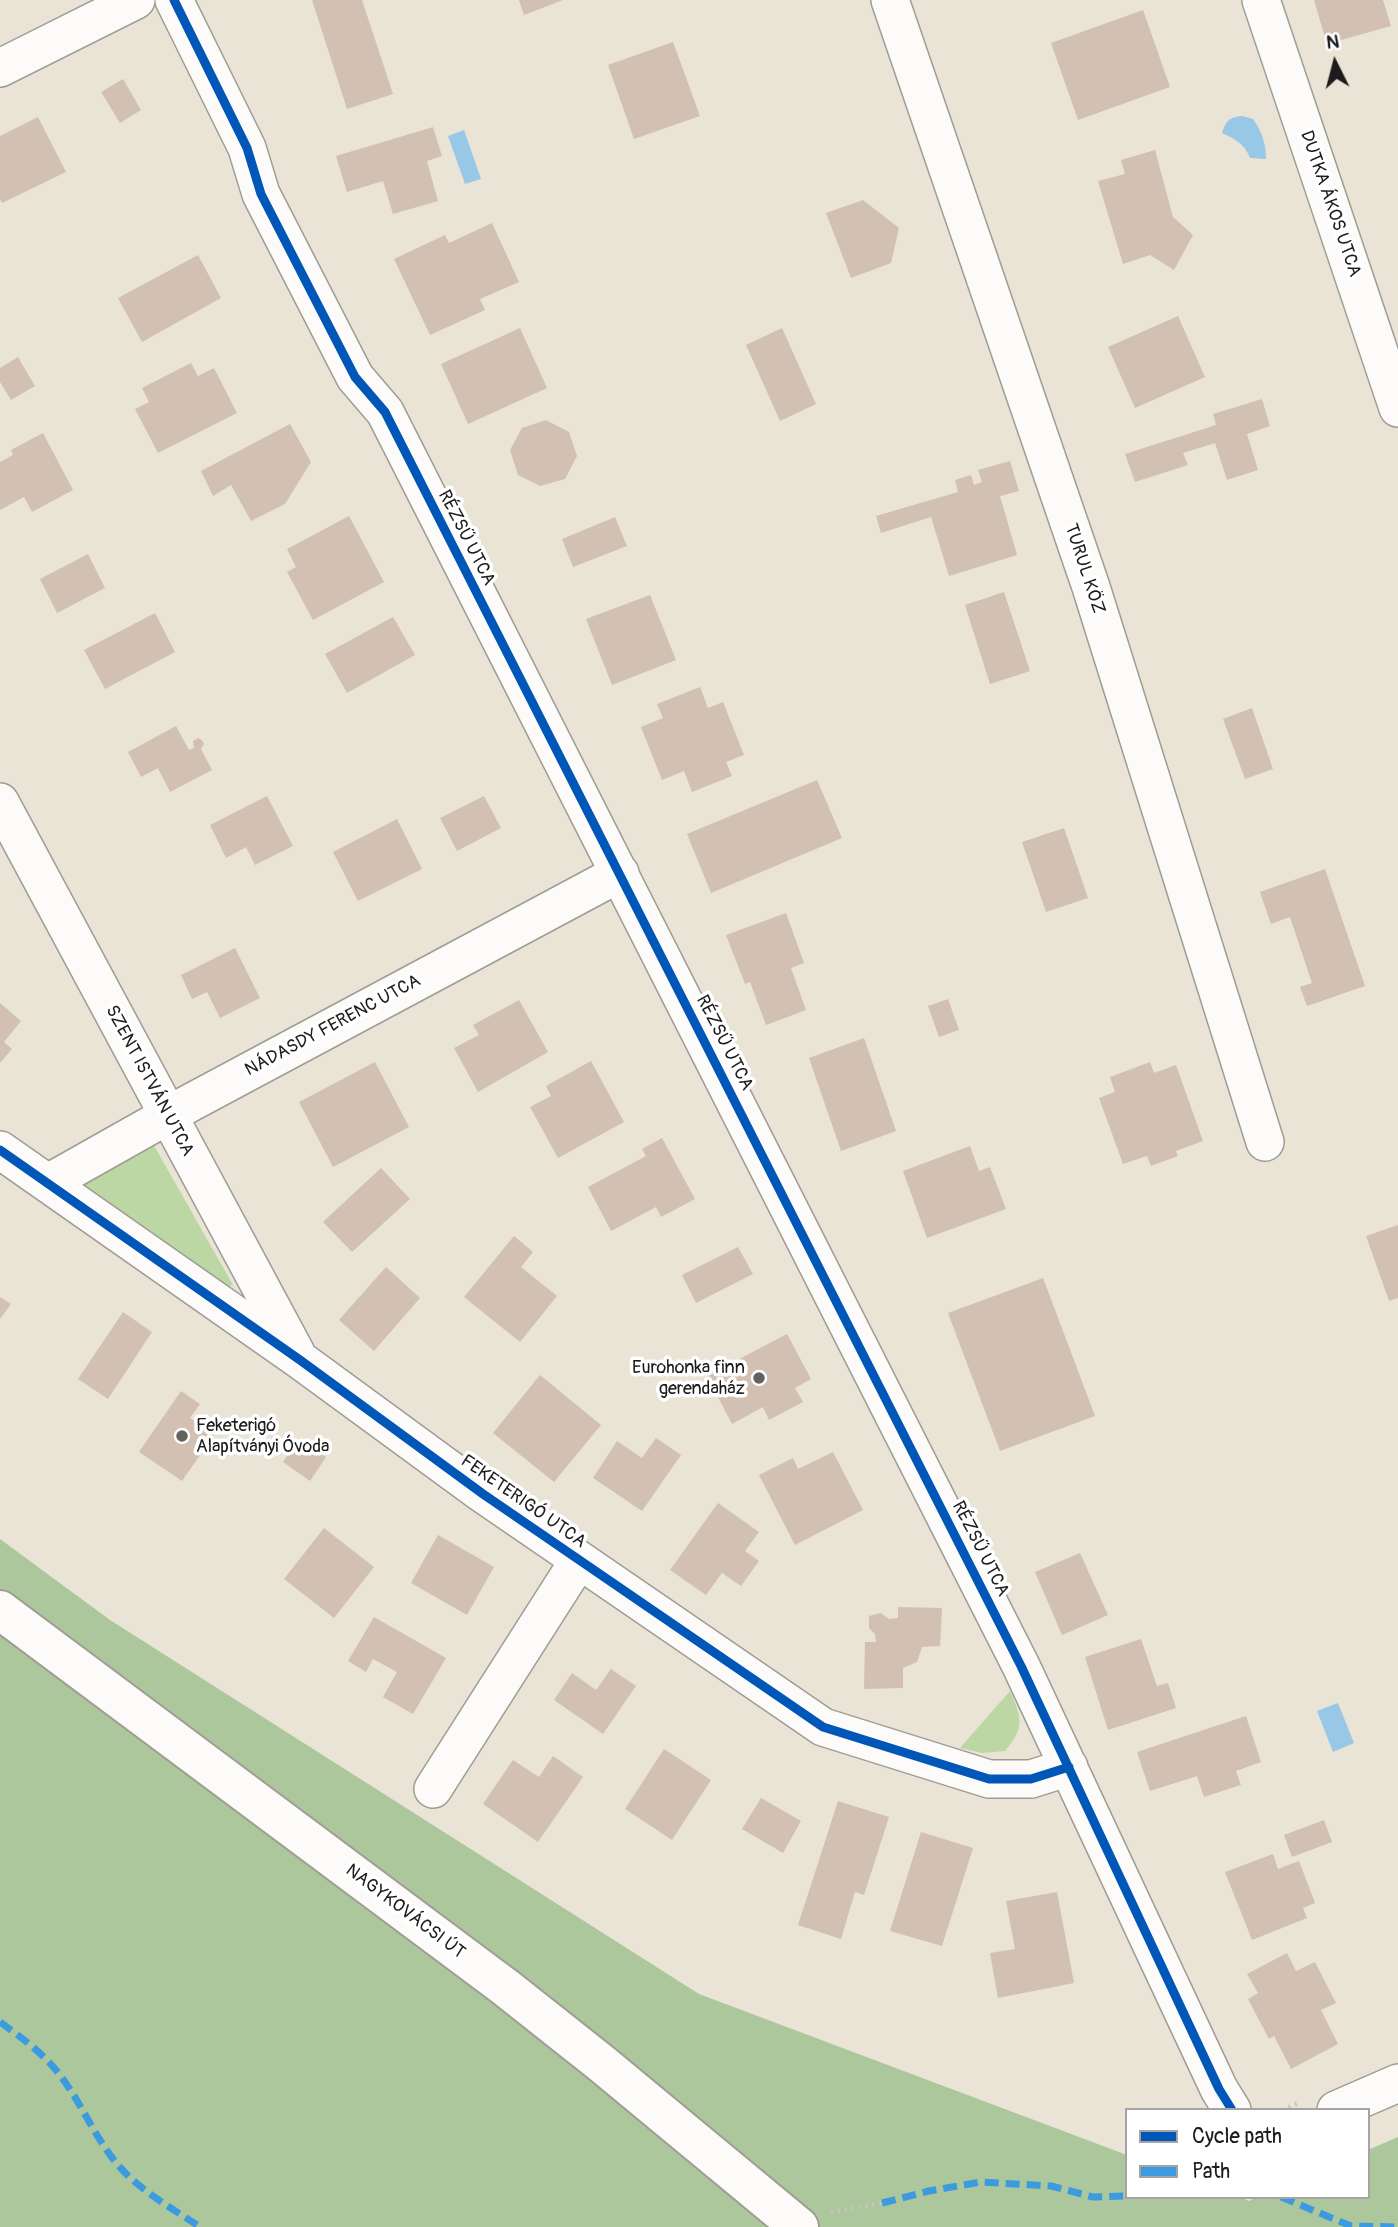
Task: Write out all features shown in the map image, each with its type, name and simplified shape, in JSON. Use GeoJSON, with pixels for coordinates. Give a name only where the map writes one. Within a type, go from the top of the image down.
{"type":"FeatureCollection","features":[{"type":"Feature","properties":{"kind":"street"},"geometry":{"type":"LineString","coordinates":[[0,68],[136,0]]}},
{"type":"Feature","properties":{"kind":"street","name":"RÉZSŰ UTCA"},"geometry":{"type":"LineString","coordinates":[[174,0],[247,148],[261,194],[355,377],[385,412],[1015,1654],[1219,2089],[1231,2108]]}},
{"type":"Feature","properties":{"kind":"street","name":"TURUL KÖZ"},"geometry":{"type":"LineString","coordinates":[[890,0],[1091,587],[1265,1142]]}},
{"type":"Feature","properties":{"kind":"street","name":"DUTKA ÁKOS UTCA"},"geometry":{"type":"LineString","coordinates":[[1261,0],[1398,408]]}},
{"type":"Feature","properties":{"kind":"street","name":"SZENT ISTVÁN UTCA"},"geometry":{"type":"LineString","coordinates":[[0,802],[300,1360]]}},
{"type":"Feature","properties":{"kind":"street","name":"NÁDASDY FERENC UTCA"},"geometry":{"type":"LineString","coordinates":[[48,1183],[167,1116],[620,873]]}},
{"type":"Feature","properties":{"kind":"street","name":"FEKETERIGÓ UTCA"},"geometry":{"type":"LineString","coordinates":[[0,1150],[300,1360],[483,1494],[823,1727],[989,1779],[1031,1779],[1069,1767]]}},
{"type":"Feature","properties":{"kind":"street","name":"FEKETERIGÓ UTCA"},"geometry":{"type":"LineString","coordinates":[[433,1788],[579,1560]]}},
{"type":"Feature","properties":{"kind":"street","name":"NAGYKOVÁCSI ÚT"},"geometry":{"type":"LineString","coordinates":[[0,1610],[505,1987],[799,2227]]}},
{"type":"Feature","properties":{"kind":"street"},"geometry":{"type":"LineString","coordinates":[[1341,2108],[1398,2083]]}},
{"type":"Feature","properties":{"kind":"green space"},"geometry":{"type":"Polygon","coordinates":[[[152,1142],[233,1285],[221,1289],[76,1185],[152,1142]]]}},
{"type":"Feature","properties":{"kind":"green space"},"geometry":{"type":"Polygon","coordinates":[[[0,1539],[110,1620],[699,1994],[1125,2154],[1125,2199],[1370,2199],[1370,2149],[1398,2137],[1398,2227],[0,2227],[0,1539]]]}},
{"type":"Feature","properties":{"kind":"green space"},"geometry":{"type":"Polygon","coordinates":[[[1010,1691],[1020,1722],[1016,1735],[1005,1751],[982,1753],[960,1748],[1010,1691]]]}},
{"type":"Feature","properties":{"kind":"water"},"geometry":{"type":"Polygon","coordinates":[[[1242,116],[1253,119],[1259,128],[1266,159],[1250,158],[1239,142],[1222,133],[1229,120],[1242,116]]]}},
{"type":"Feature","properties":{"kind":"water"},"geometry":{"type":"Polygon","coordinates":[[[464,130],[481,179],[465,184],[448,136],[464,130]]]}},
{"type":"Feature","properties":{"kind":"water"},"geometry":{"type":"Polygon","coordinates":[[[1338,1703],[1354,1743],[1333,1752],[1317,1711],[1338,1703]]]}},
{"type":"Feature","properties":{"kind":"building"},"geometry":{"type":"Polygon","coordinates":[[[312,0],[362,0],[393,94],[347,109],[312,0]]]}},
{"type":"Feature","properties":{"kind":"building"},"geometry":{"type":"Polygon","coordinates":[[[519,0],[563,0],[524,15],[519,0]]]}},
{"type":"Feature","properties":{"kind":"building"},"geometry":{"type":"Polygon","coordinates":[[[1314,0],[1383,0],[1391,26],[1327,44],[1314,0]]]}},
{"type":"Feature","properties":{"kind":"building"},"geometry":{"type":"Polygon","coordinates":[[[1143,10],[1170,87],[1078,120],[1051,43],[1143,10]]]}},
{"type":"Feature","properties":{"kind":"building"},"geometry":{"type":"Polygon","coordinates":[[[673,42],[700,116],[634,139],[608,65],[673,42]]]}},
{"type":"Feature","properties":{"kind":"building"},"geometry":{"type":"Polygon","coordinates":[[[123,79],[141,110],[120,123],[101,92],[123,79]]]}},
{"type":"Feature","properties":{"kind":"building"},"geometry":{"type":"Polygon","coordinates":[[[38,117],[66,172],[2,203],[0,136],[38,117]]]}},
{"type":"Feature","properties":{"kind":"building"},"geometry":{"type":"Polygon","coordinates":[[[433,127],[442,156],[427,161],[438,201],[393,214],[383,181],[347,192],[336,156],[433,127]]]}},
{"type":"Feature","properties":{"kind":"building"},"geometry":{"type":"Polygon","coordinates":[[[1155,150],[1173,217],[1193,235],[1174,270],[1150,255],[1123,264],[1098,181],[1125,174],[1121,160],[1155,150]]]}},
{"type":"Feature","properties":{"kind":"building"},"geometry":{"type":"Polygon","coordinates":[[[863,200],[899,228],[891,263],[851,278],[826,213],[863,200]]]}},
{"type":"Feature","properties":{"kind":"building"},"geometry":{"type":"Polygon","coordinates":[[[492,223],[519,282],[480,299],[485,310],[430,335],[394,259],[445,235],[449,243],[492,223]]]}},
{"type":"Feature","properties":{"kind":"building"},"geometry":{"type":"Polygon","coordinates":[[[198,255],[221,298],[142,342],[118,298],[198,255]]]}},
{"type":"Feature","properties":{"kind":"building"},"geometry":{"type":"Polygon","coordinates":[[[1178,316],[1205,377],[1135,408],[1108,347],[1178,316]]]}},
{"type":"Feature","properties":{"kind":"building"},"geometry":{"type":"Polygon","coordinates":[[[520,328],[547,388],[468,424],[441,364],[520,328]]]}},
{"type":"Feature","properties":{"kind":"building"},"geometry":{"type":"Polygon","coordinates":[[[782,328],[816,404],[780,421],[746,345],[782,328]]]}},
{"type":"Feature","properties":{"kind":"building"},"geometry":{"type":"Polygon","coordinates":[[[18,357],[35,386],[11,400],[0,382],[0,368],[18,357]]]}},
{"type":"Feature","properties":{"kind":"building"},"geometry":{"type":"Polygon","coordinates":[[[191,363],[198,376],[214,368],[237,413],[158,453],[135,409],[149,402],[142,388],[191,363]]]}},
{"type":"Feature","properties":{"kind":"building"},"geometry":{"type":"Polygon","coordinates":[[[1262,399],[1270,426],[1247,434],[1258,470],[1227,480],[1215,443],[1183,453],[1188,465],[1135,482],[1125,454],[1216,425],[1213,414],[1262,399]]]}},
{"type":"Feature","properties":{"kind":"building"},"geometry":{"type":"Polygon","coordinates":[[[546,420],[569,432],[577,456],[565,479],[540,486],[518,475],[510,450],[522,428],[546,420]]]}},
{"type":"Feature","properties":{"kind":"building"},"geometry":{"type":"Polygon","coordinates":[[[290,424],[311,462],[285,504],[251,521],[231,485],[213,496],[201,471],[290,424]]]}},
{"type":"Feature","properties":{"kind":"building"},"geometry":{"type":"Polygon","coordinates":[[[43,433],[73,490],[32,512],[24,497],[0,510],[0,462],[13,455],[11,450],[43,433]]]}},
{"type":"Feature","properties":{"kind":"building"},"geometry":{"type":"Polygon","coordinates":[[[1010,461],[1019,491],[1000,496],[1017,555],[949,576],[931,517],[881,533],[876,516],[958,492],[955,480],[971,475],[974,485],[982,482],[978,470],[1010,461]]]}},
{"type":"Feature","properties":{"kind":"building"},"geometry":{"type":"Polygon","coordinates":[[[349,516],[384,582],[313,620],[287,572],[296,567],[287,549],[349,516]]]}},
{"type":"Feature","properties":{"kind":"building"},"geometry":{"type":"Polygon","coordinates":[[[615,517],[627,546],[573,567],[562,539],[615,517]]]}},
{"type":"Feature","properties":{"kind":"building"},"geometry":{"type":"Polygon","coordinates":[[[88,554],[105,588],[57,613],[40,579],[88,554]]]}},
{"type":"Feature","properties":{"kind":"building"},"geometry":{"type":"Polygon","coordinates":[[[1004,592],[1030,671],[990,684],[965,605],[1004,592]]]}},
{"type":"Feature","properties":{"kind":"building"},"geometry":{"type":"Polygon","coordinates":[[[650,595],[676,660],[612,685],[586,619],[650,595]]]}},
{"type":"Feature","properties":{"kind":"building"},"geometry":{"type":"Polygon","coordinates":[[[155,613],[175,652],[105,689],[84,650],[155,613]]]}},
{"type":"Feature","properties":{"kind":"building"},"geometry":{"type":"Polygon","coordinates":[[[393,617],[415,655],[347,693],[325,654],[393,617]]]}},
{"type":"Feature","properties":{"kind":"building"},"geometry":{"type":"Polygon","coordinates":[[[700,687],[708,708],[723,702],[744,755],[726,762],[732,776],[692,792],[684,771],[662,780],[641,727],[663,718],[657,704],[700,687]]]}},
{"type":"Feature","properties":{"kind":"building"},"geometry":{"type":"Polygon","coordinates":[[[1252,708],[1273,769],[1245,779],[1223,719],[1252,708]]]}},
{"type":"Feature","properties":{"kind":"building"},"geometry":{"type":"Polygon","coordinates":[[[176,726],[189,750],[194,748],[193,741],[198,738],[202,740],[204,744],[201,749],[212,770],[170,792],[158,768],[141,777],[128,752],[176,726]]]}},
{"type":"Feature","properties":{"kind":"building"},"geometry":{"type":"Polygon","coordinates":[[[817,780],[842,838],[711,893],[687,834],[817,780]]]}},
{"type":"Feature","properties":{"kind":"building"},"geometry":{"type":"Polygon","coordinates":[[[267,796],[293,846],[255,865],[246,847],[226,858],[210,825],[267,796]]]}},
{"type":"Feature","properties":{"kind":"building"},"geometry":{"type":"Polygon","coordinates":[[[484,796],[501,828],[457,851],[440,818],[484,796]]]}},
{"type":"Feature","properties":{"kind":"building"},"geometry":{"type":"Polygon","coordinates":[[[397,819],[422,869],[358,901],[333,852],[397,819]]]}},
{"type":"Feature","properties":{"kind":"building"},"geometry":{"type":"Polygon","coordinates":[[[1064,828],[1088,898],[1046,912],[1022,842],[1064,828]]]}},
{"type":"Feature","properties":{"kind":"building"},"geometry":{"type":"Polygon","coordinates":[[[1325,869],[1365,986],[1307,1006],[1300,987],[1312,983],[1290,917],[1271,924],[1260,892],[1325,869]]]}},
{"type":"Feature","properties":{"kind":"building"},"geometry":{"type":"Polygon","coordinates":[[[786,913],[804,963],[791,968],[806,1010],[766,1025],[750,982],[745,984],[726,935],[786,913]]]}},
{"type":"Feature","properties":{"kind":"building"},"geometry":{"type":"Polygon","coordinates":[[[235,948],[260,998],[220,1018],[207,992],[192,999],[181,975],[235,948]]]}},
{"type":"Feature","properties":{"kind":"building"},"geometry":{"type":"Polygon","coordinates":[[[948,999],[959,1030],[939,1037],[928,1006],[948,999]]]}},
{"type":"Feature","properties":{"kind":"building"},"geometry":{"type":"Polygon","coordinates":[[[519,1000],[548,1052],[478,1092],[454,1048],[479,1035],[473,1025],[519,1000]]]}},
{"type":"Feature","properties":{"kind":"building"},"geometry":{"type":"Polygon","coordinates":[[[0,1003],[21,1021],[4,1042],[12,1049],[0,1063],[0,1003]]]}},
{"type":"Feature","properties":{"kind":"building"},"geometry":{"type":"Polygon","coordinates":[[[864,1038],[896,1131],[841,1151],[809,1058],[864,1038]]]}},
{"type":"Feature","properties":{"kind":"building"},"geometry":{"type":"Polygon","coordinates":[[[591,1061],[624,1122],[558,1158],[530,1107],[551,1096],[546,1086],[591,1061]]]}},
{"type":"Feature","properties":{"kind":"building"},"geometry":{"type":"Polygon","coordinates":[[[375,1062],[409,1127],[333,1167],[299,1102],[375,1062]]]}},
{"type":"Feature","properties":{"kind":"building"},"geometry":{"type":"Polygon","coordinates":[[[1150,1062],[1154,1073],[1176,1065],[1203,1141],[1176,1151],[1178,1156],[1151,1166],[1147,1156],[1123,1164],[1099,1098],[1115,1092],[1110,1077],[1150,1062]]]}},
{"type":"Feature","properties":{"kind":"building"},"geometry":{"type":"Polygon","coordinates":[[[662,1138],[695,1199],[661,1217],[656,1207],[611,1231],[588,1187],[646,1156],[642,1149],[662,1138]]]}},
{"type":"Feature","properties":{"kind":"building"},"geometry":{"type":"Polygon","coordinates":[[[970,1146],[979,1171],[990,1167],[1006,1209],[927,1238],[903,1171],[970,1146]]]}},
{"type":"Feature","properties":{"kind":"building"},"geometry":{"type":"Polygon","coordinates":[[[381,1168],[410,1199],[352,1252],[323,1222],[381,1168]]]}},
{"type":"Feature","properties":{"kind":"building"},"geometry":{"type":"Polygon","coordinates":[[[1398,1225],[1398,1298],[1389,1301],[1366,1236],[1398,1225]]]}},
{"type":"Feature","properties":{"kind":"building"},"geometry":{"type":"Polygon","coordinates":[[[514,1236],[533,1252],[521,1267],[557,1296],[520,1342],[464,1297],[514,1236]]]}},
{"type":"Feature","properties":{"kind":"building"},"geometry":{"type":"Polygon","coordinates":[[[738,1247],[753,1274],[696,1303],[682,1275],[738,1247]]]}},
{"type":"Feature","properties":{"kind":"building"},"geometry":{"type":"Polygon","coordinates":[[[386,1267],[420,1298],[374,1351],[339,1320],[386,1267]]]}},
{"type":"Feature","properties":{"kind":"building"},"geometry":{"type":"Polygon","coordinates":[[[1043,1278],[1095,1416],[1000,1451],[948,1313],[1043,1278]]]}},
{"type":"Feature","properties":{"kind":"building"},"geometry":{"type":"Polygon","coordinates":[[[0,1297],[11,1304],[0,1319],[0,1297]]]}},
{"type":"Feature","properties":{"kind":"building"},"geometry":{"type":"Polygon","coordinates":[[[123,1312],[152,1332],[108,1399],[78,1379],[123,1312]]]}},
{"type":"Feature","properties":{"kind":"building","name":"Eurohonka finn gerendaház"},"geometry":{"type":"Polygon","coordinates":[[[787,1334],[811,1379],[795,1388],[803,1402],[769,1420],[763,1407],[732,1424],[707,1376],[787,1334]]]}},
{"type":"Feature","properties":{"kind":"building"},"geometry":{"type":"Polygon","coordinates":[[[540,1375],[601,1425],[554,1482],[493,1433],[540,1375]]]}},
{"type":"Feature","properties":{"kind":"building"},"geometry":{"type":"Polygon","coordinates":[[[181,1391],[200,1404],[190,1418],[214,1435],[182,1481],[139,1452],[181,1391]]]}},
{"type":"Feature","properties":{"kind":"building"},"geometry":{"type":"Polygon","coordinates":[[[656,1438],[681,1455],[642,1511],[593,1478],[617,1441],[642,1458],[656,1438]]]}},
{"type":"Feature","properties":{"kind":"building"},"geometry":{"type":"Polygon","coordinates":[[[298,1439],[326,1457],[310,1481],[283,1462],[298,1439]]]}},
{"type":"Feature","properties":{"kind":"building"},"geometry":{"type":"Polygon","coordinates":[[[833,1452],[863,1510],[795,1545],[759,1475],[793,1458],[798,1469],[833,1452]]]}},
{"type":"Feature","properties":{"kind":"building"},"geometry":{"type":"Polygon","coordinates":[[[718,1503],[759,1532],[745,1551],[759,1561],[741,1586],[722,1573],[706,1595],[670,1570],[718,1503]]]}},
{"type":"Feature","properties":{"kind":"building"},"geometry":{"type":"Polygon","coordinates":[[[324,1528],[374,1567],[334,1618],[284,1579],[324,1528]]]}},
{"type":"Feature","properties":{"kind":"building"},"geometry":{"type":"Polygon","coordinates":[[[438,1535],[494,1567],[467,1615],[411,1583],[438,1535]]]}},
{"type":"Feature","properties":{"kind":"building"},"geometry":{"type":"Polygon","coordinates":[[[1080,1553],[1108,1615],[1062,1635],[1035,1572],[1080,1553]]]}},
{"type":"Feature","properties":{"kind":"building"},"geometry":{"type":"Polygon","coordinates":[[[898,1607],[942,1608],[940,1646],[922,1647],[917,1662],[903,1668],[903,1688],[864,1689],[865,1642],[876,1642],[875,1634],[869,1628],[869,1616],[881,1613],[889,1619],[898,1618],[898,1607]]]}},
{"type":"Feature","properties":{"kind":"building"},"geometry":{"type":"Polygon","coordinates":[[[374,1617],[446,1658],[413,1714],[383,1697],[397,1672],[373,1659],[366,1672],[348,1661],[374,1617]]]}},
{"type":"Feature","properties":{"kind":"building"},"geometry":{"type":"Polygon","coordinates":[[[1141,1639],[1157,1686],[1168,1683],[1176,1708],[1108,1730],[1085,1657],[1141,1639]]]}},
{"type":"Feature","properties":{"kind":"building"},"geometry":{"type":"Polygon","coordinates":[[[611,1669],[636,1686],[603,1734],[554,1700],[572,1673],[596,1690],[611,1669]]]}},
{"type":"Feature","properties":{"kind":"building"},"geometry":{"type":"Polygon","coordinates":[[[1246,1716],[1261,1762],[1236,1771],[1241,1785],[1204,1797],[1197,1776],[1150,1791],[1137,1752],[1246,1716]]]}},
{"type":"Feature","properties":{"kind":"building"},"geometry":{"type":"Polygon","coordinates":[[[664,1749],[711,1780],[672,1840],[625,1809],[664,1749]]]}},
{"type":"Feature","properties":{"kind":"building"},"geometry":{"type":"Polygon","coordinates":[[[553,1756],[583,1777],[538,1842],[483,1804],[513,1760],[539,1777],[553,1756]]]}},
{"type":"Feature","properties":{"kind":"building"},"geometry":{"type":"Polygon","coordinates":[[[761,1798],[801,1821],[783,1853],[742,1829],[761,1798]]]}},
{"type":"Feature","properties":{"kind":"building"},"geometry":{"type":"Polygon","coordinates":[[[838,1801],[889,1817],[864,1895],[855,1892],[841,1939],[798,1925],[838,1801]]]}},
{"type":"Feature","properties":{"kind":"building"},"geometry":{"type":"Polygon","coordinates":[[[1324,1820],[1332,1842],[1292,1857],[1284,1835],[1324,1820]]]}},
{"type":"Feature","properties":{"kind":"building"},"geometry":{"type":"Polygon","coordinates":[[[921,1832],[973,1848],[942,1946],[890,1931],[921,1832]]]}},
{"type":"Feature","properties":{"kind":"building"},"geometry":{"type":"Polygon","coordinates":[[[1273,1854],[1278,1869],[1299,1861],[1315,1903],[1303,1908],[1307,1918],[1252,1940],[1225,1872],[1273,1854]]]}},
{"type":"Feature","properties":{"kind":"building"},"geometry":{"type":"Polygon","coordinates":[[[1057,1892],[1074,1983],[998,1998],[990,1953],[1015,1949],[1006,1901],[1057,1892]]]}},
{"type":"Feature","properties":{"kind":"building"},"geometry":{"type":"Polygon","coordinates":[[[1287,1953],[1296,1971],[1315,1962],[1336,2003],[1321,2010],[1338,2044],[1291,2069],[1274,2036],[1269,2039],[1248,1999],[1258,1993],[1247,1974],[1287,1953]]]}},
{"type":"Feature","properties":{"kind":"marked path"},"geometry":{"type":"LineString","coordinates":[[0,2022],[32,2046],[53,2067],[118,2165],[157,2199],[200,2227]]}},
{"type":"Feature","properties":{"kind":"marked path"},"geometry":{"type":"LineString","coordinates":[[882,2203],[981,2182],[1051,2186],[1093,2197],[1125,2196]]}},
{"type":"Feature","properties":{"kind":"marked path"},"geometry":{"type":"LineString","coordinates":[[1286,2199],[1351,2226],[1398,2227]]}},
{"type":"Feature","properties":{"kind":"cycle path"},"geometry":{"type":"LineString","coordinates":[[174,0],[247,148],[261,194],[355,377],[385,412],[1021,1666],[1219,2089],[1231,2108]]}},
{"type":"Feature","properties":{"kind":"cycle path"},"geometry":{"type":"LineString","coordinates":[[0,1150],[300,1360],[483,1494],[823,1727],[989,1779],[1031,1779],[1069,1767]]}},
{"type":"Feature","properties":{"kind":"place","name":"Eurohonka finn gerendaház"},"geometry":{"type":"Point","coordinates":[759,1378]}},
{"type":"Feature","properties":{"kind":"place","name":"Feketerigó Alapítványi Óvoda"},"geometry":{"type":"Point","coordinates":[182,1436]}}]}
